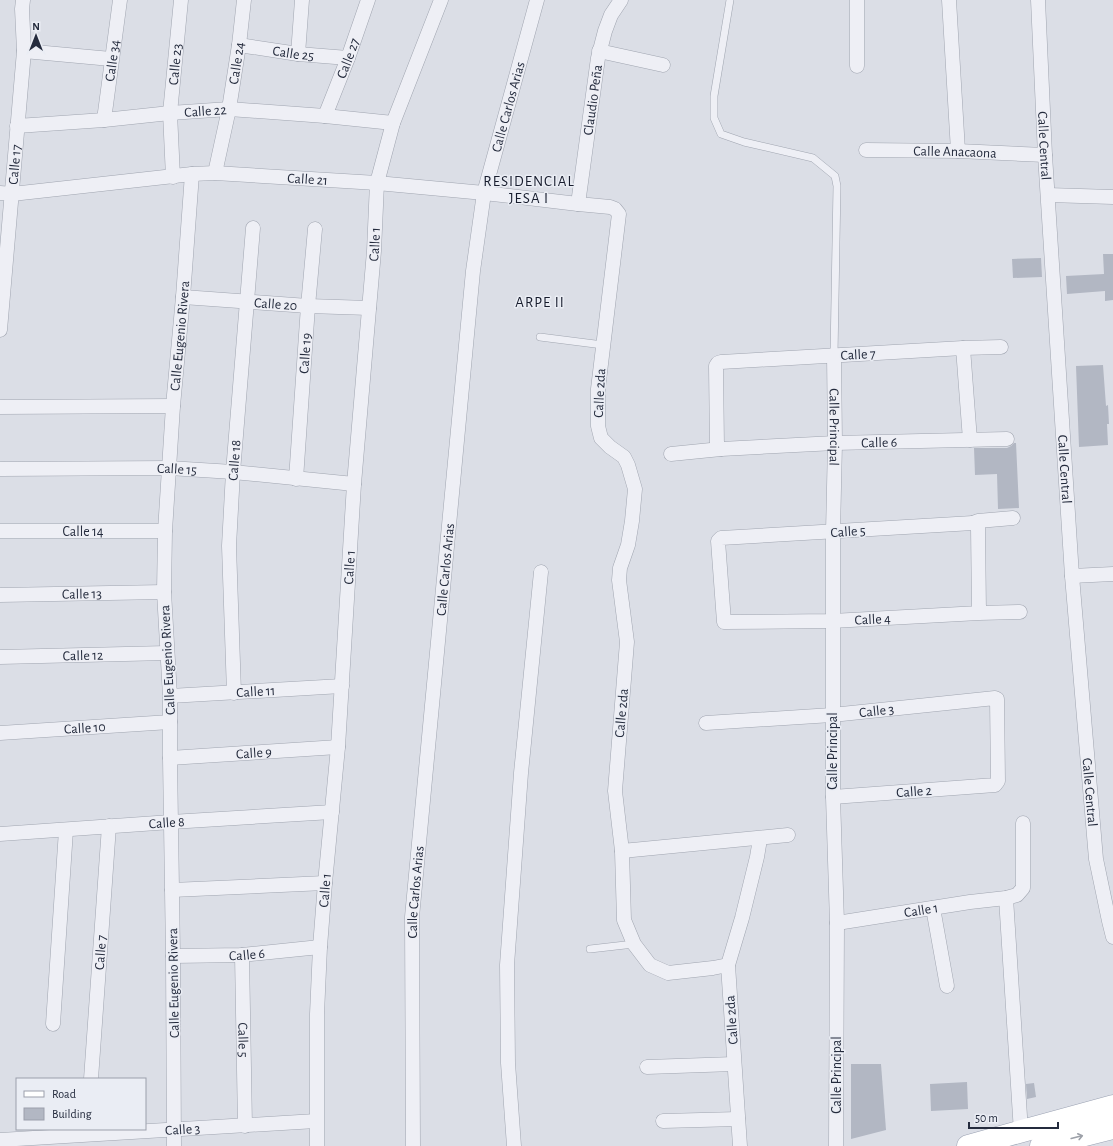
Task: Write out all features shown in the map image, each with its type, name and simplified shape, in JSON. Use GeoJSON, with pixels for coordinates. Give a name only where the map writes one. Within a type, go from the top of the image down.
{"type":"FeatureCollection","features":[{"type":"Feature","properties":{"kind":"main road"},"geometry":{"type":"LineString","coordinates":[[968,1146],[1113,1106]]}},
{"type":"Feature","properties":{"kind":"main road"},"geometry":{"type":"LineString","coordinates":[[1041,1146],[1113,1128]]}},
{"type":"Feature","properties":{"kind":"street","name":"Calle 17"},"geometry":{"type":"LineString","coordinates":[[0,330],[6,193],[18,126],[24,51],[23,0]]}},
{"type":"Feature","properties":{"kind":"street","name":"Calle 34"},"geometry":{"type":"LineString","coordinates":[[104,120],[120,0]]}},
{"type":"Feature","properties":{"kind":"street","name":"Calle 23"},"geometry":{"type":"LineString","coordinates":[[172,177],[170,113],[181,0]]}},
{"type":"Feature","properties":{"kind":"street","name":"Calle 24"},"geometry":{"type":"LineString","coordinates":[[215,173],[229,110],[244,0]]}},
{"type":"Feature","properties":{"kind":"street"},"geometry":{"type":"LineString","coordinates":[[298,54],[302,0]]}},
{"type":"Feature","properties":{"kind":"street","name":"Calle 27"},"geometry":{"type":"LineString","coordinates":[[325,116],[348,58],[368,0]]}},
{"type":"Feature","properties":{"kind":"street","name":"Calle 1"},"geometry":{"type":"LineString","coordinates":[[316,1146],[317,1014],[320,947],[338,747],[354,484],[374,251],[377,183],[393,123],[441,0]]}},
{"type":"Feature","properties":{"kind":"street","name":"Calle Carlos Arias"},"geometry":{"type":"LineString","coordinates":[[413,1146],[412,917],[472,279],[484,193],[536,0]]}},
{"type":"Feature","properties":{"kind":"street","name":"Claudio Peña"},"geometry":{"type":"LineString","coordinates":[[578,204],[599,51],[610,15],[621,0]]}},
{"type":"Feature","properties":{"kind":"street"},"geometry":{"type":"LineString","coordinates":[[857,0],[858,66]]}},
{"type":"Feature","properties":{"kind":"street"},"geometry":{"type":"LineString","coordinates":[[949,0],[958,151]]}},
{"type":"Feature","properties":{"kind":"street","name":"Calle Central"},"geometry":{"type":"LineString","coordinates":[[1038,0],[1045,155],[1072,576],[1096,859],[1111,921],[1113,937]]}},
{"type":"Feature","properties":{"kind":"street","name":"Calle 25"},"geometry":{"type":"LineString","coordinates":[[239,45],[298,54],[348,58]]}},
{"type":"Feature","properties":{"kind":"street"},"geometry":{"type":"LineString","coordinates":[[24,51],[111,59]]}},
{"type":"Feature","properties":{"kind":"street"},"geometry":{"type":"LineString","coordinates":[[599,51],[663,65]]}},
{"type":"Feature","properties":{"kind":"street","name":"Calle 22"},"geometry":{"type":"LineString","coordinates":[[18,126],[104,120],[170,113],[229,110],[325,116],[393,123]]}},
{"type":"Feature","properties":{"kind":"street","name":"Calle Anacaona"},"geometry":{"type":"LineString","coordinates":[[866,150],[958,151],[1045,155]]}},
{"type":"Feature","properties":{"kind":"street","name":"Calle 21"},"geometry":{"type":"LineString","coordinates":[[6,193],[215,173],[377,183],[484,193],[610,207],[615,209]]}},
{"type":"Feature","properties":{"kind":"street","name":"Calle Eugenio Rivera"},"geometry":{"type":"LineString","coordinates":[[174,1146],[174,956],[170,696],[164,592],[165,531],[173,406],[192,174]]}},
{"type":"Feature","properties":{"kind":"street"},"geometry":{"type":"LineString","coordinates":[[1048,195],[1113,197]]}},
{"type":"Feature","properties":{"kind":"street","name":"Calle 2da"},"geometry":{"type":"LineString","coordinates":[[615,209],[619,214],[598,389],[598,426],[601,438],[610,447],[624,457],[628,465],[634,489],[632,521],[628,545],[620,568],[619,580],[627,642],[615,791],[622,851],[624,920],[634,944],[650,965],[668,974],[728,965],[740,1146]]}},
{"type":"Feature","properties":{"kind":"street","name":"Calle 18"},"geometry":{"type":"LineString","coordinates":[[234,692],[229,546],[253,228]]}},
{"type":"Feature","properties":{"kind":"street","name":"Calle 19"},"geometry":{"type":"LineString","coordinates":[[296,479],[315,228]]}},
{"type":"Feature","properties":{"kind":"street","name":"Calle 20"},"geometry":{"type":"LineString","coordinates":[[183,296],[308,306],[368,308]]}},
{"type":"Feature","properties":{"kind":"street","name":"Calle 7"},"geometry":{"type":"LineString","coordinates":[[719,448],[716,366],[720,362],[1001,347]]}},
{"type":"Feature","properties":{"kind":"street"},"geometry":{"type":"LineString","coordinates":[[963,348],[970,440]]}},
{"type":"Feature","properties":{"kind":"street","name":"Calle Principal"},"geometry":{"type":"LineString","coordinates":[[834,355],[835,443],[832,715],[837,923],[836,1146]]}},
{"type":"Feature","properties":{"kind":"street"},"geometry":{"type":"LineString","coordinates":[[0,407],[173,406]]}},
{"type":"Feature","properties":{"kind":"street","name":"Calle 6"},"geometry":{"type":"LineString","coordinates":[[671,454],[719,448],[835,443],[1007,439]]}},
{"type":"Feature","properties":{"kind":"street","name":"Calle 15"},"geometry":{"type":"LineString","coordinates":[[0,469],[169,468],[234,472],[354,484]]}},
{"type":"Feature","properties":{"kind":"street","name":"Calle 5"},"geometry":{"type":"LineString","coordinates":[[725,622],[723,622],[718,541],[721,538],[976,525],[978,521],[1014,518]]}},
{"type":"Feature","properties":{"kind":"street"},"geometry":{"type":"LineString","coordinates":[[976,525],[979,613]]}},
{"type":"Feature","properties":{"kind":"street","name":"Calle 14"},"geometry":{"type":"LineString","coordinates":[[0,531],[165,531]]}},
{"type":"Feature","properties":{"kind":"street"},"geometry":{"type":"LineString","coordinates":[[514,1146],[508,1063],[507,965],[521,773],[541,572]]}},
{"type":"Feature","properties":{"kind":"street"},"geometry":{"type":"LineString","coordinates":[[1072,576],[1113,574]]}},
{"type":"Feature","properties":{"kind":"street","name":"Calle 13"},"geometry":{"type":"LineString","coordinates":[[0,595],[164,592]]}},
{"type":"Feature","properties":{"kind":"street","name":"Calle 4"},"geometry":{"type":"LineString","coordinates":[[725,622],[832,621],[1020,612]]}},
{"type":"Feature","properties":{"kind":"street","name":"Calle 12"},"geometry":{"type":"LineString","coordinates":[[0,657],[167,653]]}},
{"type":"Feature","properties":{"kind":"street","name":"Calle 11"},"geometry":{"type":"LineString","coordinates":[[170,696],[342,686]]}},
{"type":"Feature","properties":{"kind":"street","name":"Calle 3"},"geometry":{"type":"LineString","coordinates":[[706,723],[832,715],[995,698],[998,701],[998,781],[995,785]]}},
{"type":"Feature","properties":{"kind":"street","name":"Calle 10"},"geometry":{"type":"LineString","coordinates":[[0,733],[170,722]]}},
{"type":"Feature","properties":{"kind":"street","name":"Calle 9"},"geometry":{"type":"LineString","coordinates":[[170,758],[338,747]]}},
{"type":"Feature","properties":{"kind":"street","name":"Calle 2"},"geometry":{"type":"LineString","coordinates":[[833,797],[995,785]]}},
{"type":"Feature","properties":{"kind":"street","name":"Calle 8"},"geometry":{"type":"LineString","coordinates":[[0,834],[332,812]]}},
{"type":"Feature","properties":{"kind":"street"},"geometry":{"type":"LineString","coordinates":[[1021,1132],[1006,898],[1017,895],[1023,888],[1022,823]]}},
{"type":"Feature","properties":{"kind":"street","name":"Calle 7"},"geometry":{"type":"LineString","coordinates":[[90,1078],[109,826]]}},
{"type":"Feature","properties":{"kind":"street"},"geometry":{"type":"LineString","coordinates":[[53,1024],[66,830]]}},
{"type":"Feature","properties":{"kind":"street"},"geometry":{"type":"LineString","coordinates":[[622,851],[788,836]]}},
{"type":"Feature","properties":{"kind":"street"},"geometry":{"type":"LineString","coordinates":[[728,965],[758,857],[760,839]]}},
{"type":"Feature","properties":{"kind":"street"},"geometry":{"type":"LineString","coordinates":[[172,890],[325,882]]}},
{"type":"Feature","properties":{"kind":"street","name":"Calle 1"},"geometry":{"type":"LineString","coordinates":[[837,923],[970,902],[1006,898]]}},
{"type":"Feature","properties":{"kind":"street"},"geometry":{"type":"LineString","coordinates":[[933,908],[947,986]]}},
{"type":"Feature","properties":{"kind":"street","name":"Calle 6"},"geometry":{"type":"LineString","coordinates":[[174,956],[242,954],[320,947]]}},
{"type":"Feature","properties":{"kind":"street","name":"Calle 5"},"geometry":{"type":"LineString","coordinates":[[242,954],[245,1126]]}},
{"type":"Feature","properties":{"kind":"street"},"geometry":{"type":"LineString","coordinates":[[647,1067],[734,1064]]}},
{"type":"Feature","properties":{"kind":"street"},"geometry":{"type":"LineString","coordinates":[[663,1121],[738,1119]]}},
{"type":"Feature","properties":{"kind":"street","name":"Calle 3"},"geometry":{"type":"LineString","coordinates":[[0,1140],[86,1137],[316,1121]]}},
{"type":"Feature","properties":{"kind":"lane"},"geometry":{"type":"LineString","coordinates":[[730,0],[714,96],[714,118],[720,134],[744,142],[813,158],[835,176],[837,186],[834,355]]}},
{"type":"Feature","properties":{"kind":"lane"},"geometry":{"type":"LineString","coordinates":[[540,337],[603,345]]}},
{"type":"Feature","properties":{"kind":"lane"},"geometry":{"type":"LineString","coordinates":[[590,949],[634,944]]}},
{"type":"Feature","properties":{"kind":"building"},"geometry":{"type":"Polygon","coordinates":[[[1103,254],[1113,254],[1113,300],[1105,301],[1105,291],[1067,294],[1066,276],[1104,274],[1103,254]]]}},
{"type":"Feature","properties":{"kind":"building"},"geometry":{"type":"Polygon","coordinates":[[[1041,258],[1042,277],[1013,278],[1012,259],[1041,258]]]}},
{"type":"Feature","properties":{"kind":"building"},"geometry":{"type":"Polygon","coordinates":[[[1103,365],[1106,406],[1108,405],[1108,445],[1079,447],[1076,366],[1103,365]]]}},
{"type":"Feature","properties":{"kind":"building"},"geometry":{"type":"Polygon","coordinates":[[[1016,443],[1019,508],[998,509],[997,474],[975,475],[974,448],[1007,448],[1016,443]]]}},
{"type":"Feature","properties":{"kind":"building"},"geometry":{"type":"Polygon","coordinates":[[[851,1064],[881,1064],[886,1130],[851,1139],[851,1064]]]}},
{"type":"Feature","properties":{"kind":"building"},"geometry":{"type":"Polygon","coordinates":[[[967,1082],[968,1109],[931,1111],[930,1084],[967,1082]]]}},
{"type":"Feature","properties":{"kind":"building"},"geometry":{"type":"Polygon","coordinates":[[[1034,1083],[1036,1097],[1027,1099],[1026,1084],[1034,1083]]]}},
{"type":"Feature","properties":{"kind":"district","name":"RESIDENCIAL JESA I"},"geometry":{"type":"Point","coordinates":[529,190]}},
{"type":"Feature","properties":{"kind":"district","name":"ARPE II"},"geometry":{"type":"Point","coordinates":[540,302]}}]}
